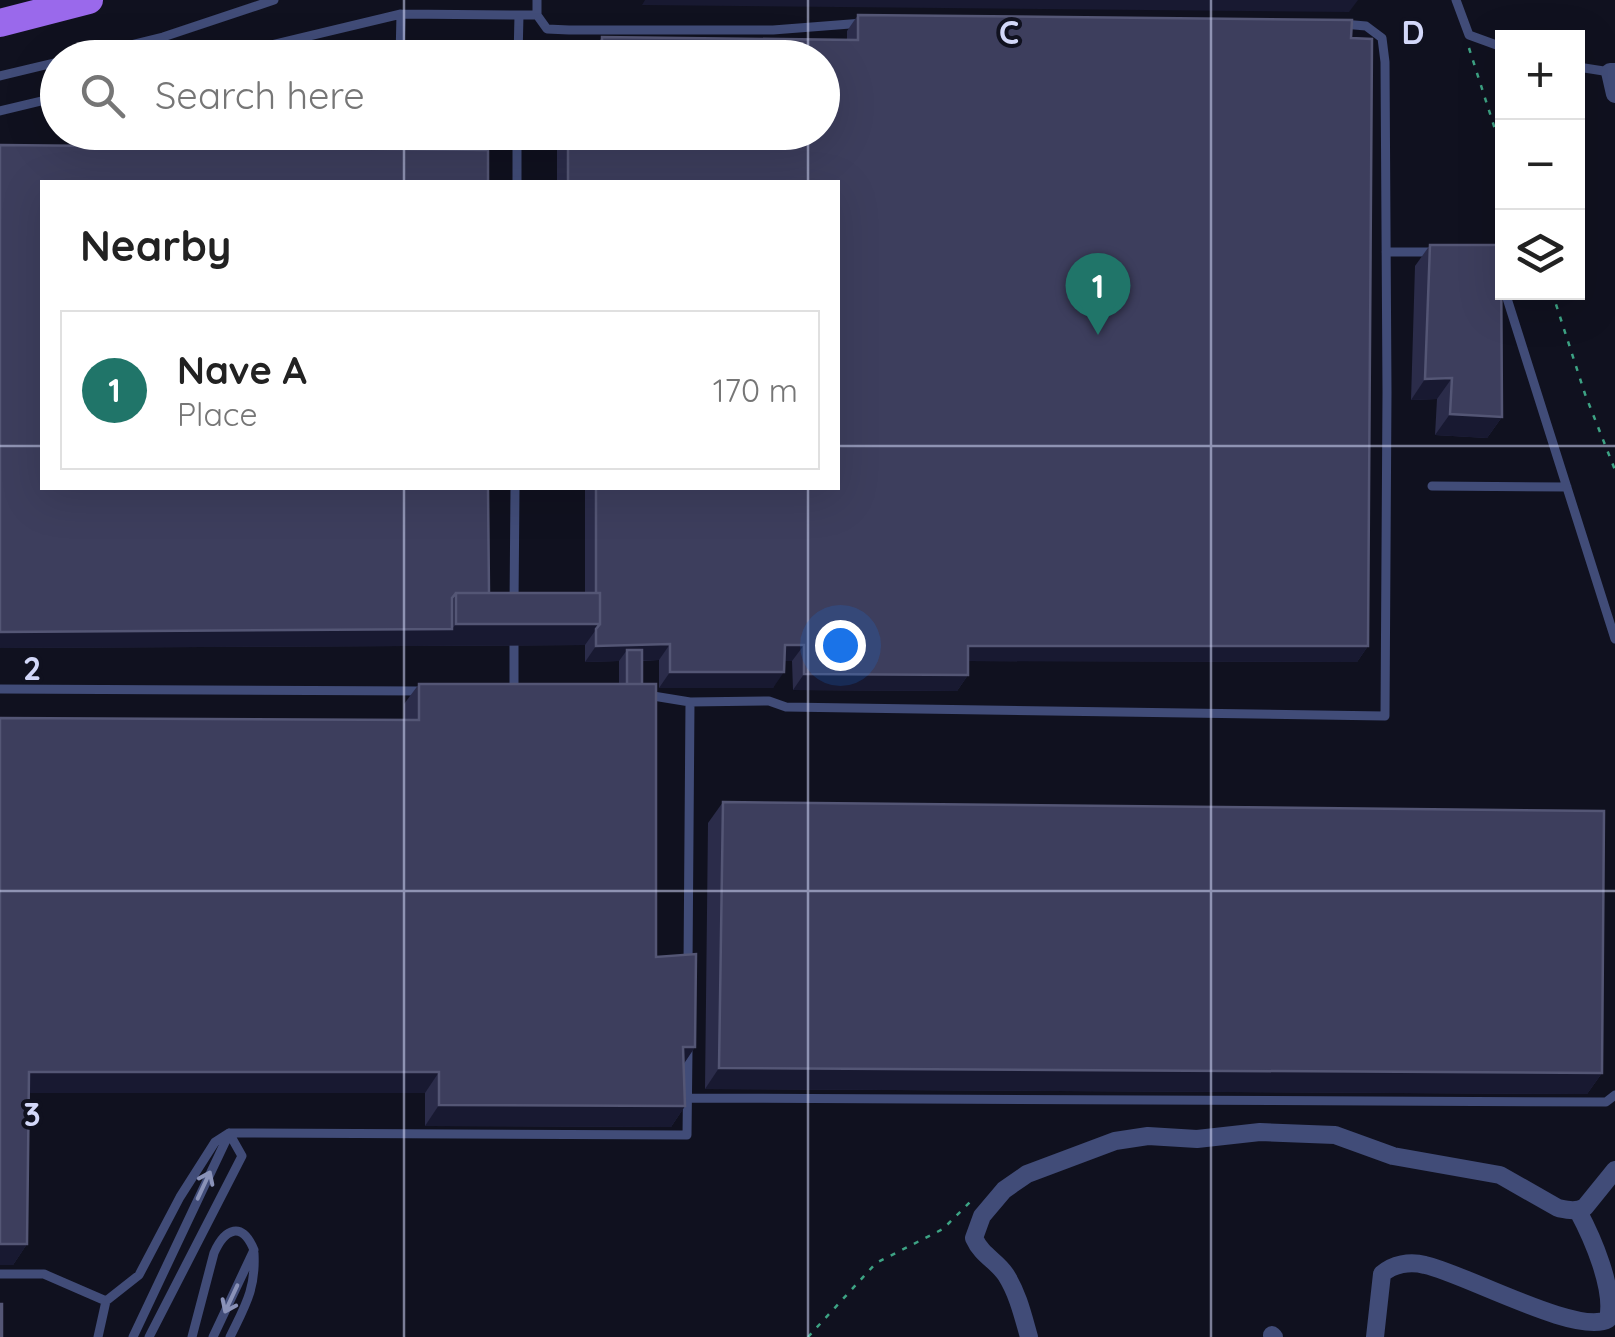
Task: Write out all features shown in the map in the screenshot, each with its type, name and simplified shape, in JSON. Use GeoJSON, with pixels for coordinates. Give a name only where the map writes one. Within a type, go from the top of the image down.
{"type":"FeatureCollection","features":[{"type":"Feature","properties":{"kind":"main road"},"geometry":{"type":"LineString","coordinates":[[0,5],[20,0]]}},
{"type":"Feature","properties":{"kind":"main road"},"geometry":{"type":"LineString","coordinates":[[0,22],[89,0]]}},
{"type":"Feature","properties":{"kind":"street"},"geometry":{"type":"LineString","coordinates":[[1613,72],[1615,94]]}},
{"type":"Feature","properties":{"kind":"street"},"geometry":{"type":"LineString","coordinates":[[1029,1337],[1019,1300],[1004,1272],[980,1251],[974,1238],[982,1216],[1004,1190],[1028,1174],[1115,1141],[1148,1136],[1196,1139],[1260,1132],[1335,1135],[1393,1156],[1500,1176],[1558,1208],[1578,1211],[1585,1208],[1615,1170]]}},
{"type":"Feature","properties":{"kind":"street"},"geometry":{"type":"LineString","coordinates":[[1376,1337],[1382,1274],[1410,1263],[1433,1267],[1552,1326],[1586,1332],[1598,1329],[1610,1315],[1612,1294],[1598,1248],[1578,1211]]}},
{"type":"Feature","properties":{"kind":"lane"},"geometry":{"type":"LineString","coordinates":[[147,40],[274,0]]}},
{"type":"Feature","properties":{"kind":"lane"},"geometry":{"type":"LineString","coordinates":[[536,0],[537,15],[547,29],[773,30],[866,23]]}},
{"type":"Feature","properties":{"kind":"lane"},"geometry":{"type":"LineString","coordinates":[[1456,0],[1470,35],[1495,44]]}},
{"type":"Feature","properties":{"kind":"lane"},"geometry":{"type":"LineString","coordinates":[[288,40],[401,14],[537,15]]}},
{"type":"Feature","properties":{"kind":"lane"},"geometry":{"type":"LineString","coordinates":[[400,40],[401,14]]}},
{"type":"Feature","properties":{"kind":"lane"},"geometry":{"type":"LineString","coordinates":[[518,40],[519,15]]}},
{"type":"Feature","properties":{"kind":"lane"},"geometry":{"type":"LineString","coordinates":[[642,694],[690,702],[769,701],[786,707],[1384,716],[1385,62],[1382,38],[1366,26],[1322,24]]}},
{"type":"Feature","properties":{"kind":"lane"},"geometry":{"type":"LineString","coordinates":[[0,76],[40,66]]}},
{"type":"Feature","properties":{"kind":"lane"},"geometry":{"type":"LineString","coordinates":[[1585,67],[1613,72]]}},
{"type":"Feature","properties":{"kind":"lane"},"geometry":{"type":"LineString","coordinates":[[0,112],[40,102]]}},
{"type":"Feature","properties":{"kind":"lane"},"geometry":{"type":"LineString","coordinates":[[516,180],[517,150]]}},
{"type":"Feature","properties":{"kind":"lane"},"geometry":{"type":"LineString","coordinates":[[1386,252],[1439,252]]}},
{"type":"Feature","properties":{"kind":"lane"},"geometry":{"type":"LineString","coordinates":[[1508,300],[1615,639]]}},
{"type":"Feature","properties":{"kind":"lane"},"geometry":{"type":"LineString","coordinates":[[1432,486],[1566,487]]}},
{"type":"Feature","properties":{"kind":"lane"},"geometry":{"type":"LineString","coordinates":[[514,693],[515,490]]}},
{"type":"Feature","properties":{"kind":"lane"},"geometry":{"type":"LineString","coordinates":[[0,689],[437,692]]}},
{"type":"Feature","properties":{"kind":"lane"},"geometry":{"type":"LineString","coordinates":[[494,692],[533,692]]}},
{"type":"Feature","properties":{"kind":"lane"},"geometry":{"type":"LineString","coordinates":[[688,981],[690,702]]}},
{"type":"Feature","properties":{"kind":"lane"},"geometry":{"type":"LineString","coordinates":[[98,1337],[106,1300],[139,1276],[180,1197],[216,1142],[229,1134],[687,1135],[688,1040]]}},
{"type":"Feature","properties":{"kind":"lane"},"geometry":{"type":"LineString","coordinates":[[687,1098],[1606,1102],[1615,1095]]}},
{"type":"Feature","properties":{"kind":"lane"},"geometry":{"type":"LineString","coordinates":[[133,1337],[229,1134]]}},
{"type":"Feature","properties":{"kind":"lane"},"geometry":{"type":"LineString","coordinates":[[149,1337],[242,1156],[229,1134]]}},
{"type":"Feature","properties":{"kind":"lane"},"geometry":{"type":"LineString","coordinates":[[192,1337],[214,1252],[228,1232],[238,1232],[249,1238],[254,1250],[255,1276],[230,1337]]}},
{"type":"Feature","properties":{"kind":"lane"},"geometry":{"type":"LineString","coordinates":[[213,1337],[254,1250]]}},
{"type":"Feature","properties":{"kind":"lane"},"geometry":{"type":"LineString","coordinates":[[0,1274],[44,1274],[106,1300]]}},
{"type":"Feature","properties":{"kind":"path"},"geometry":{"type":"LineString","coordinates":[[1470,35],[1470,58],[1495,131]]}},
{"type":"Feature","properties":{"kind":"path"},"geometry":{"type":"LineString","coordinates":[[1555,300],[1615,470]]}},
{"type":"Feature","properties":{"kind":"path"},"geometry":{"type":"LineString","coordinates":[[808,1337],[876,1264],[943,1229],[977,1196]]}},
{"type":"Feature","properties":{"kind":"building"},"geometry":{"type":"Polygon","coordinates":[[[858,15],[1352,20],[1351,38],[1372,39],[1368,646],[968,646],[968,675],[804,674],[804,645],[785,645],[784,672],[670,672],[670,644],[596,646],[600,593],[596,593],[596,490],[840,490],[840,180],[568,180],[568,150],[840,150],[840,40],[602,37],[858,40],[858,15]]]}},
{"type":"Feature","properties":{"kind":"building"},"geometry":{"type":"Polygon","coordinates":[[[0,145],[40,145],[40,150],[488,150],[488,180],[40,180],[40,490],[488,490],[489,593],[456,593],[452,598],[452,629],[0,632],[0,145]]]}},
{"type":"Feature","properties":{"kind":"building"},"geometry":{"type":"Polygon","coordinates":[[[1430,245],[1495,245],[1495,300],[1501,300],[1502,417],[1450,414],[1452,378],[1425,379],[1430,245]]]}},
{"type":"Feature","properties":{"kind":"building"},"geometry":{"type":"Polygon","coordinates":[[[456,593],[600,593],[600,624],[456,624],[456,593]]]}},
{"type":"Feature","properties":{"kind":"building"},"geometry":{"type":"Polygon","coordinates":[[[627,650],[642,650],[642,684],[627,684],[627,650]]]}},
{"type":"Feature","properties":{"kind":"building"},"geometry":{"type":"Polygon","coordinates":[[[419,684],[656,684],[656,957],[696,954],[695,1047],[683,1047],[685,1106],[439,1105],[439,1072],[29,1072],[27,1244],[0,1244],[0,718],[419,720],[419,684]]]}},
{"type":"Feature","properties":{"kind":"building"},"geometry":{"type":"Polygon","coordinates":[[[723,802],[1604,811],[1602,1073],[719,1068],[723,802]]]}},
{"type":"Feature","properties":{"kind":"building"},"geometry":{"type":"Polygon","coordinates":[[[2,1304],[2,1337],[0,1337],[2,1304]]]}},
{"type":"Feature","properties":{"kind":"place","name":"Nave A"},"geometry":{"type":"Point","coordinates":[1098,335]}}]}
